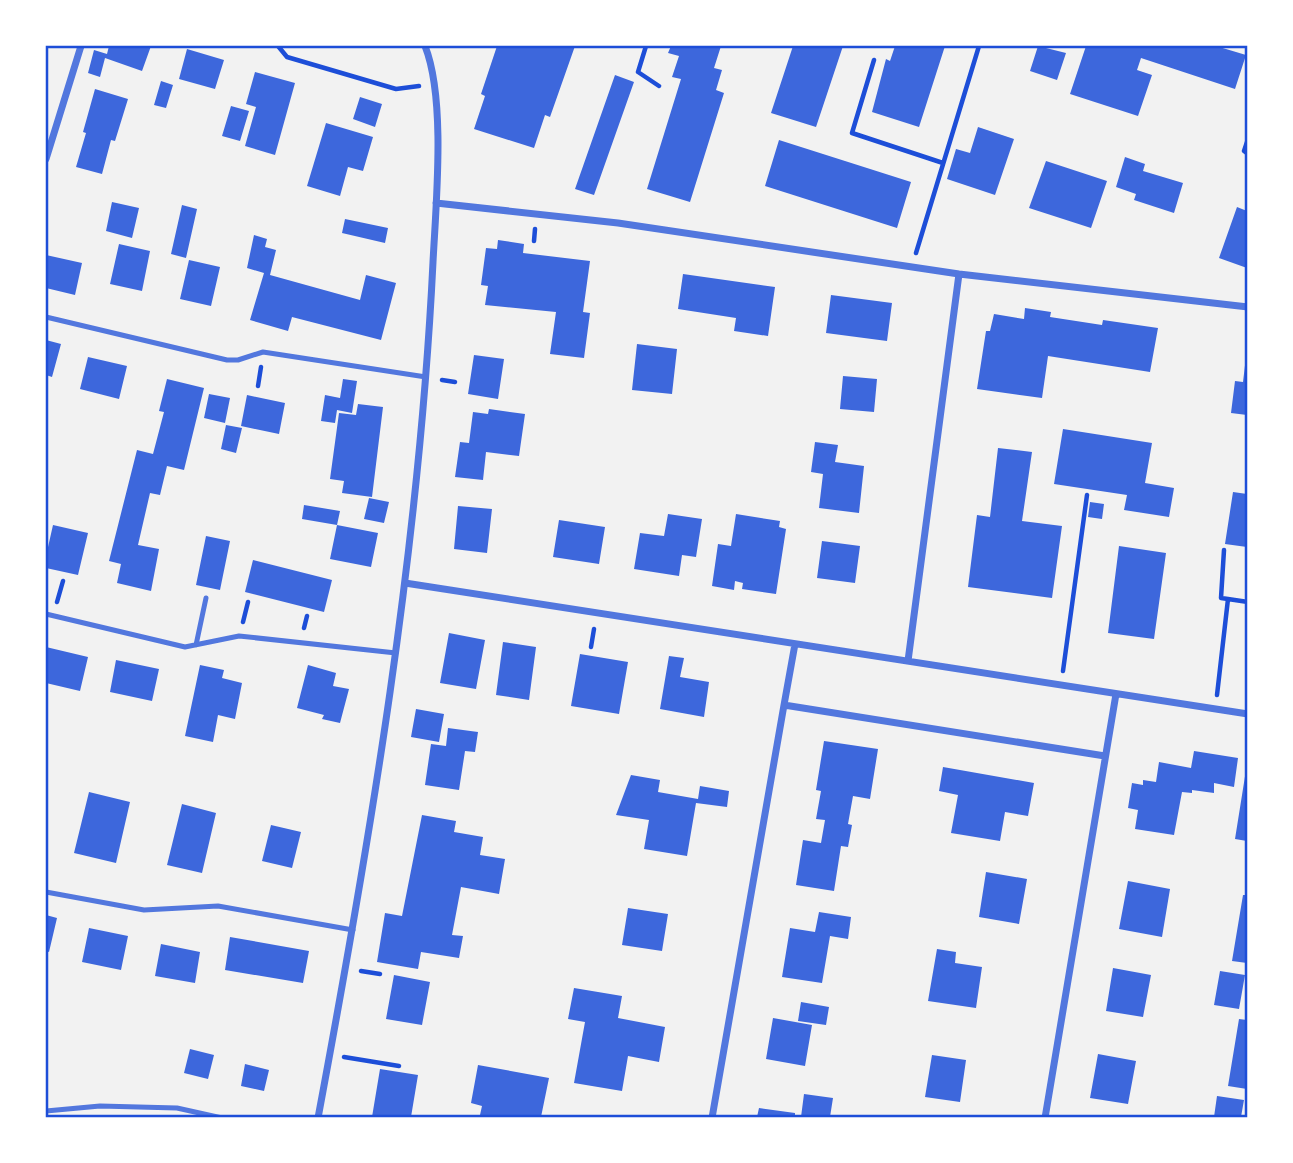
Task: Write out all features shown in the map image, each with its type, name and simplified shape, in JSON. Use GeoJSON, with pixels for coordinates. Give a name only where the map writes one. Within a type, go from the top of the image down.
{"type":"FeatureCollection","features":[{"type":"Feature","properties":{"kind":"street"},"geometry":{"type":"LineString","coordinates":[[46,159],[81,46]]}},
{"type":"Feature","properties":{"kind":"street"},"geometry":{"type":"LineString","coordinates":[[318,1118],[354,930],[396,653],[427,377],[437,130],[434,84],[425,46]]}},
{"type":"Feature","properties":{"kind":"street"},"geometry":{"type":"LineString","coordinates":[[436,203],[618,223],[960,274],[1248,307]]}},
{"type":"Feature","properties":{"kind":"street"},"geometry":{"type":"LineString","coordinates":[[908,661],[960,274]]}},
{"type":"Feature","properties":{"kind":"street"},"geometry":{"type":"LineString","coordinates":[[405,583],[1248,714]]}},
{"type":"Feature","properties":{"kind":"street"},"geometry":{"type":"LineString","coordinates":[[712,1118],[794,644]]}},
{"type":"Feature","properties":{"kind":"street"},"geometry":{"type":"LineString","coordinates":[[1045,1118],[1116,694]]}},
{"type":"Feature","properties":{"kind":"street"},"geometry":{"type":"LineString","coordinates":[[784,705],[1105,756]]}},
{"type":"Feature","properties":{"kind":"lane"},"geometry":{"type":"LineString","coordinates":[[46,317],[227,360],[238,360],[263,352],[427,377]]}},
{"type":"Feature","properties":{"kind":"lane"},"geometry":{"type":"LineString","coordinates":[[197,645],[206,598]]}},
{"type":"Feature","properties":{"kind":"lane"},"geometry":{"type":"LineString","coordinates":[[46,614],[185,647],[239,636],[396,653]]}},
{"type":"Feature","properties":{"kind":"lane"},"geometry":{"type":"LineString","coordinates":[[46,892],[144,910],[218,905],[354,930]]}},
{"type":"Feature","properties":{"kind":"lane"},"geometry":{"type":"LineString","coordinates":[[46,1111],[100,1105],[177,1108],[222,1118]]}},
{"type":"Feature","properties":{"kind":"path"},"geometry":{"type":"LineString","coordinates":[[278,46],[287,57],[396,89],[434,84]]}},
{"type":"Feature","properties":{"kind":"path"},"geometry":{"type":"LineString","coordinates":[[646,46],[638,72],[659,86]]}},
{"type":"Feature","properties":{"kind":"path"},"geometry":{"type":"LineString","coordinates":[[912,267],[979,46]]}},
{"type":"Feature","properties":{"kind":"path"},"geometry":{"type":"LineString","coordinates":[[874,60],[852,133],[943,163]]}},
{"type":"Feature","properties":{"kind":"path"},"geometry":{"type":"LineString","coordinates":[[1248,139],[1244,151],[1248,154]]}},
{"type":"Feature","properties":{"kind":"path"},"geometry":{"type":"LineString","coordinates":[[1061,685],[1087,495]]}},
{"type":"Feature","properties":{"kind":"path"},"geometry":{"type":"LineString","coordinates":[[1224,550],[1222,598],[1248,601]]}},
{"type":"Feature","properties":{"kind":"path"},"geometry":{"type":"LineString","coordinates":[[1216,709],[1228,598]]}},
{"type":"Feature","properties":{"kind":"path"},"geometry":{"type":"LineString","coordinates":[[330,1054],[399,1066]]}},
{"type":"Feature","properties":{"kind":"building"},"geometry":{"type":"Polygon","coordinates":[[[109,46],[151,46],[142,71],[105,58],[100,77],[88,73],[94,50],[107,54],[109,46]]]}},
{"type":"Feature","properties":{"kind":"building"},"geometry":{"type":"Polygon","coordinates":[[[497,46],[575,46],[550,117],[545,115],[534,148],[474,129],[485,96],[481,94],[497,46]]]}},
{"type":"Feature","properties":{"kind":"building"},"geometry":{"type":"Polygon","coordinates":[[[671,46],[721,46],[714,68],[722,70],[716,90],[724,93],[690,202],[647,189],[681,79],[672,77],[679,56],[668,53],[671,46]]]}},
{"type":"Feature","properties":{"kind":"building"},"geometry":{"type":"Polygon","coordinates":[[[793,46],[843,46],[816,127],[771,113],[793,46]]]}},
{"type":"Feature","properties":{"kind":"building"},"geometry":{"type":"Polygon","coordinates":[[[895,46],[945,46],[919,127],[872,112],[886,59],[890,61],[895,46]]]}},
{"type":"Feature","properties":{"kind":"building"},"geometry":{"type":"Polygon","coordinates":[[[1038,46],[1066,53],[1057,80],[1030,71],[1038,46]]]}},
{"type":"Feature","properties":{"kind":"building"},"geometry":{"type":"Polygon","coordinates":[[[1086,46],[1216,46],[1246,55],[1235,89],[1141,58],[1137,70],[1152,75],[1138,116],[1070,94],[1086,46]]]}},
{"type":"Feature","properties":{"kind":"building"},"geometry":{"type":"Polygon","coordinates":[[[187,49],[224,60],[215,89],[179,79],[187,49]]]}},
{"type":"Feature","properties":{"kind":"building"},"geometry":{"type":"Polygon","coordinates":[[[255,72],[295,83],[275,155],[245,146],[256,107],[246,104],[255,72]]]}},
{"type":"Feature","properties":{"kind":"building"},"geometry":{"type":"Polygon","coordinates":[[[615,75],[634,82],[594,195],[575,189],[615,75]]]}},
{"type":"Feature","properties":{"kind":"building"},"geometry":{"type":"Polygon","coordinates":[[[161,81],[173,85],[166,108],[154,105],[161,81]]]}},
{"type":"Feature","properties":{"kind":"building"},"geometry":{"type":"Polygon","coordinates":[[[95,89],[128,99],[115,141],[111,140],[102,174],[76,167],[95,89]]]}},
{"type":"Feature","properties":{"kind":"building"},"geometry":{"type":"Polygon","coordinates":[[[360,97],[382,104],[375,127],[353,119],[360,97]]]}},
{"type":"Feature","properties":{"kind":"building"},"geometry":{"type":"Polygon","coordinates":[[[231,106],[249,111],[240,141],[222,136],[231,106]]]}},
{"type":"Feature","properties":{"kind":"building"},"geometry":{"type":"Polygon","coordinates":[[[326,123],[373,137],[363,171],[348,167],[340,196],[307,186],[326,123]]]}},
{"type":"Feature","properties":{"kind":"building"},"geometry":{"type":"Polygon","coordinates":[[[978,127],[1014,139],[995,195],[947,179],[956,149],[970,153],[978,127]]]}},
{"type":"Feature","properties":{"kind":"building"},"geometry":{"type":"Polygon","coordinates":[[[779,140],[911,182],[897,228],[765,186],[779,140]]]}},
{"type":"Feature","properties":{"kind":"building"},"geometry":{"type":"Polygon","coordinates":[[[1125,157],[1145,164],[1143,171],[1183,183],[1174,213],[1134,200],[1136,194],[1116,187],[1125,157]]]}},
{"type":"Feature","properties":{"kind":"building"},"geometry":{"type":"Polygon","coordinates":[[[1046,161],[1107,181],[1091,228],[1029,208],[1046,161]]]}},
{"type":"Feature","properties":{"kind":"building"},"geometry":{"type":"Polygon","coordinates":[[[112,202],[139,208],[132,238],[106,231],[112,202]]]}},
{"type":"Feature","properties":{"kind":"building"},"geometry":{"type":"Polygon","coordinates":[[[182,205],[197,209],[186,258],[171,254],[182,205]]]}},
{"type":"Feature","properties":{"kind":"building"},"geometry":{"type":"Polygon","coordinates":[[[1237,207],[1247,211],[1247,268],[1219,258],[1237,207]]]}},
{"type":"Feature","properties":{"kind":"building"},"geometry":{"type":"Polygon","coordinates":[[[345,219],[388,228],[385,243],[342,233],[345,219]]]}},
{"type":"Feature","properties":{"kind":"building"},"geometry":{"type":"Polygon","coordinates":[[[254,235],[267,239],[265,247],[276,250],[270,275],[360,300],[366,275],[396,283],[381,340],[292,317],[288,331],[250,320],[264,273],[247,268],[254,235]]]}},
{"type":"Feature","properties":{"kind":"building"},"geometry":{"type":"Polygon","coordinates":[[[498,240],[524,244],[523,253],[590,261],[583,312],[590,313],[584,358],[550,354],[556,312],[485,305],[488,286],[481,285],[486,248],[497,249],[498,240]]]}},
{"type":"Feature","properties":{"kind":"building"},"geometry":{"type":"Polygon","coordinates":[[[119,244],[150,251],[142,291],[110,284],[119,244]]]}},
{"type":"Feature","properties":{"kind":"building"},"geometry":{"type":"Polygon","coordinates":[[[46,255],[82,263],[75,295],[46,288],[46,255]]]}},
{"type":"Feature","properties":{"kind":"building"},"geometry":{"type":"Polygon","coordinates":[[[189,260],[220,267],[211,306],[180,299],[189,260]]]}},
{"type":"Feature","properties":{"kind":"building"},"geometry":{"type":"Polygon","coordinates":[[[683,274],[775,287],[768,336],[734,331],[736,318],[678,309],[683,274]]]}},
{"type":"Feature","properties":{"kind":"building"},"geometry":{"type":"Polygon","coordinates":[[[831,295],[892,303],[887,341],[826,333],[831,295]]]}},
{"type":"Feature","properties":{"kind":"building"},"geometry":{"type":"Polygon","coordinates":[[[1025,308],[1051,312],[1050,317],[1102,325],[1103,320],[1158,328],[1150,372],[1048,356],[1042,398],[977,389],[986,331],[990,331],[994,314],[1024,319],[1025,308]]]}},
{"type":"Feature","properties":{"kind":"building"},"geometry":{"type":"Polygon","coordinates":[[[46,340],[61,344],[52,377],[46,375],[46,340]]]}},
{"type":"Feature","properties":{"kind":"building"},"geometry":{"type":"Polygon","coordinates":[[[637,344],[677,349],[672,394],[632,390],[637,344]]]}},
{"type":"Feature","properties":{"kind":"building"},"geometry":{"type":"Polygon","coordinates":[[[474,355],[504,359],[498,399],[468,394],[474,355]]]}},
{"type":"Feature","properties":{"kind":"building"},"geometry":{"type":"Polygon","coordinates":[[[88,357],[127,366],[119,399],[80,389],[88,357]]]}},
{"type":"Feature","properties":{"kind":"building"},"geometry":{"type":"Polygon","coordinates":[[[1246,357],[1247,415],[1231,413],[1235,381],[1243,382],[1246,357]]]}},
{"type":"Feature","properties":{"kind":"building"},"geometry":{"type":"Polygon","coordinates":[[[843,376],[877,379],[874,412],[840,409],[843,376]]]}},
{"type":"Feature","properties":{"kind":"building"},"geometry":{"type":"Polygon","coordinates":[[[167,379],[204,388],[184,470],[167,466],[160,495],[150,493],[138,545],[159,549],[151,591],[117,583],[121,564],[109,561],[137,450],[153,454],[164,412],[159,411],[167,379]]]}},
{"type":"Feature","properties":{"kind":"building"},"geometry":{"type":"Polygon","coordinates":[[[343,379],[357,381],[352,413],[337,410],[335,423],[321,421],[325,395],[340,398],[343,379]]]}},
{"type":"Feature","properties":{"kind":"building"},"geometry":{"type":"Polygon","coordinates":[[[209,394],[230,398],[225,423],[204,418],[209,394]]]}},
{"type":"Feature","properties":{"kind":"building"},"geometry":{"type":"Polygon","coordinates":[[[247,395],[285,403],[279,434],[241,426],[247,395]]]}},
{"type":"Feature","properties":{"kind":"building"},"geometry":{"type":"Polygon","coordinates":[[[358,404],[383,407],[372,497],[342,493],[344,481],[330,479],[339,413],[356,415],[358,404]]]}},
{"type":"Feature","properties":{"kind":"building"},"geometry":{"type":"Polygon","coordinates":[[[489,409],[525,414],[519,456],[486,452],[483,480],[455,477],[460,442],[469,443],[473,412],[488,414],[489,409]]]}},
{"type":"Feature","properties":{"kind":"building"},"geometry":{"type":"Polygon","coordinates":[[[226,425],[242,428],[236,453],[221,449],[226,425]]]}},
{"type":"Feature","properties":{"kind":"building"},"geometry":{"type":"Polygon","coordinates":[[[1063,429],[1152,443],[1145,483],[1174,488],[1169,517],[1124,510],[1127,495],[1054,484],[1063,429]]]}},
{"type":"Feature","properties":{"kind":"building"},"geometry":{"type":"Polygon","coordinates":[[[815,442],[838,445],[835,462],[864,466],[859,513],[819,508],[823,474],[811,472],[815,442]]]}},
{"type":"Feature","properties":{"kind":"building"},"geometry":{"type":"Polygon","coordinates":[[[998,448],[1032,452],[1022,521],[1062,526],[1052,598],[968,587],[977,515],[990,517],[998,448]]]}},
{"type":"Feature","properties":{"kind":"building"},"geometry":{"type":"Polygon","coordinates":[[[1233,492],[1247,494],[1247,547],[1225,544],[1233,492]]]}},
{"type":"Feature","properties":{"kind":"building"},"geometry":{"type":"Polygon","coordinates":[[[369,498],[389,502],[384,523],[364,519],[369,498]]]}},
{"type":"Feature","properties":{"kind":"building"},"geometry":{"type":"Polygon","coordinates":[[[1090,502],[1104,504],[1102,519],[1088,517],[1090,502]]]}},
{"type":"Feature","properties":{"kind":"building"},"geometry":{"type":"Polygon","coordinates":[[[304,505],[340,511],[337,525],[302,519],[304,505]]]}},
{"type":"Feature","properties":{"kind":"building"},"geometry":{"type":"Polygon","coordinates":[[[458,506],[492,509],[487,553],[454,549],[458,506]]]}},
{"type":"Feature","properties":{"kind":"building"},"geometry":{"type":"Polygon","coordinates":[[[668,514],[702,519],[696,557],[682,555],[679,576],[634,569],[640,533],[664,536],[668,514]]]}},
{"type":"Feature","properties":{"kind":"building"},"geometry":{"type":"Polygon","coordinates":[[[736,514],[780,521],[779,527],[786,529],[776,594],[742,589],[743,583],[735,581],[734,590],[712,586],[718,544],[731,546],[736,514]]]}},
{"type":"Feature","properties":{"kind":"building"},"geometry":{"type":"Polygon","coordinates":[[[559,520],[605,527],[599,564],[553,557],[559,520]]]}},
{"type":"Feature","properties":{"kind":"building"},"geometry":{"type":"Polygon","coordinates":[[[53,525],[88,533],[78,575],[46,568],[53,525]]]}},
{"type":"Feature","properties":{"kind":"building"},"geometry":{"type":"Polygon","coordinates":[[[337,525],[378,533],[371,567],[330,559],[337,525]]]}},
{"type":"Feature","properties":{"kind":"building"},"geometry":{"type":"Polygon","coordinates":[[[206,536],[230,541],[220,590],[196,585],[206,536]]]}},
{"type":"Feature","properties":{"kind":"building"},"geometry":{"type":"Polygon","coordinates":[[[822,541],[860,546],[855,583],[817,578],[822,541]]]}},
{"type":"Feature","properties":{"kind":"building"},"geometry":{"type":"Polygon","coordinates":[[[1119,546],[1166,553],[1154,639],[1108,633],[1119,546]]]}},
{"type":"Feature","properties":{"kind":"building"},"geometry":{"type":"Polygon","coordinates":[[[253,560],[332,580],[324,612],[245,592],[253,560]]]}},
{"type":"Feature","properties":{"kind":"building"},"geometry":{"type":"Polygon","coordinates":[[[449,633],[485,640],[476,689],[440,683],[449,633]]]}},
{"type":"Feature","properties":{"kind":"building"},"geometry":{"type":"Polygon","coordinates":[[[503,642],[536,647],[529,700],[496,695],[503,642]]]}},
{"type":"Feature","properties":{"kind":"building"},"geometry":{"type":"Polygon","coordinates":[[[46,647],[88,657],[80,691],[46,683],[46,647]]]}},
{"type":"Feature","properties":{"kind":"building"},"geometry":{"type":"Polygon","coordinates":[[[580,654],[628,662],[619,714],[571,706],[580,654]]]}},
{"type":"Feature","properties":{"kind":"building"},"geometry":{"type":"Polygon","coordinates":[[[669,656],[684,658],[680,677],[709,682],[704,717],[660,709],[669,656]]]}},
{"type":"Feature","properties":{"kind":"building"},"geometry":{"type":"Polygon","coordinates":[[[116,660],[159,669],[152,701],[110,692],[116,660]]]}},
{"type":"Feature","properties":{"kind":"building"},"geometry":{"type":"Polygon","coordinates":[[[200,665],[224,670],[222,678],[242,683],[235,719],[218,715],[213,742],[185,736],[200,665]]]}},
{"type":"Feature","properties":{"kind":"building"},"geometry":{"type":"Polygon","coordinates":[[[308,665],[336,673],[333,686],[349,689],[340,723],[322,719],[324,715],[297,708],[308,665]]]}},
{"type":"Feature","properties":{"kind":"building"},"geometry":{"type":"Polygon","coordinates":[[[416,709],[444,714],[439,742],[411,737],[416,709]]]}},
{"type":"Feature","properties":{"kind":"building"},"geometry":{"type":"Polygon","coordinates":[[[448,728],[478,732],[475,752],[465,751],[459,790],[425,785],[431,744],[446,746],[448,728]]]}},
{"type":"Feature","properties":{"kind":"building"},"geometry":{"type":"Polygon","coordinates":[[[824,741],[878,749],[870,799],[853,796],[848,824],[852,825],[848,847],[841,846],[834,891],[796,885],[803,840],[821,843],[825,820],[816,819],[821,791],[816,790],[824,741]]]}},
{"type":"Feature","properties":{"kind":"building"},"geometry":{"type":"Polygon","coordinates":[[[1194,751],[1238,758],[1234,787],[1214,783],[1214,793],[1192,790],[1192,793],[1182,792],[1174,835],[1135,829],[1138,810],[1128,808],[1132,783],[1143,785],[1143,780],[1156,782],[1159,762],[1191,768],[1194,751]]]}},
{"type":"Feature","properties":{"kind":"building"},"geometry":{"type":"Polygon","coordinates":[[[943,767],[1034,783],[1028,816],[1005,812],[1000,841],[951,833],[958,795],[939,791],[943,767]]]}},
{"type":"Feature","properties":{"kind":"building"},"geometry":{"type":"Polygon","coordinates":[[[1247,770],[1247,841],[1235,839],[1247,770]]]}},
{"type":"Feature","properties":{"kind":"building"},"geometry":{"type":"Polygon","coordinates":[[[631,775],[660,780],[658,792],[698,799],[700,786],[729,791],[727,807],[696,803],[687,856],[644,849],[649,820],[616,815],[631,775]]]}},
{"type":"Feature","properties":{"kind":"building"},"geometry":{"type":"Polygon","coordinates":[[[89,792],[130,802],[116,863],[74,853],[89,792]]]}},
{"type":"Feature","properties":{"kind":"building"},"geometry":{"type":"Polygon","coordinates":[[[182,804],[216,813],[202,873],[167,865],[182,804]]]}},
{"type":"Feature","properties":{"kind":"building"},"geometry":{"type":"Polygon","coordinates":[[[422,815],[456,821],[454,832],[483,837],[480,855],[505,859],[499,894],[461,887],[452,935],[463,936],[459,958],[421,952],[418,969],[377,962],[385,913],[402,916],[422,815]]]}},
{"type":"Feature","properties":{"kind":"building"},"geometry":{"type":"Polygon","coordinates":[[[271,825],[301,832],[292,868],[262,861],[271,825]]]}},
{"type":"Feature","properties":{"kind":"building"},"geometry":{"type":"Polygon","coordinates":[[[986,872],[1027,879],[1019,924],[979,917],[986,872]]]}},
{"type":"Feature","properties":{"kind":"building"},"geometry":{"type":"Polygon","coordinates":[[[1128,881],[1170,889],[1162,937],[1119,929],[1128,881]]]}},
{"type":"Feature","properties":{"kind":"building"},"geometry":{"type":"Polygon","coordinates":[[[1243,895],[1247,895],[1247,963],[1232,961],[1243,895]]]}},
{"type":"Feature","properties":{"kind":"building"},"geometry":{"type":"Polygon","coordinates":[[[628,908],[668,914],[662,951],[622,945],[628,908]]]}},
{"type":"Feature","properties":{"kind":"building"},"geometry":{"type":"Polygon","coordinates":[[[819,912],[851,917],[848,939],[830,936],[822,983],[782,977],[790,928],[815,932],[819,912]]]}},
{"type":"Feature","properties":{"kind":"building"},"geometry":{"type":"Polygon","coordinates":[[[46,915],[57,918],[49,952],[46,951],[46,915]]]}},
{"type":"Feature","properties":{"kind":"building"},"geometry":{"type":"Polygon","coordinates":[[[89,928],[128,936],[121,970],[82,962],[89,928]]]}},
{"type":"Feature","properties":{"kind":"building"},"geometry":{"type":"Polygon","coordinates":[[[230,937],[309,951],[303,983],[225,970],[230,937]]]}},
{"type":"Feature","properties":{"kind":"building"},"geometry":{"type":"Polygon","coordinates":[[[161,944],[200,952],[195,983],[155,976],[161,944]]]}},
{"type":"Feature","properties":{"kind":"building"},"geometry":{"type":"Polygon","coordinates":[[[937,949],[956,952],[955,963],[982,967],[976,1008],[928,1001],[937,949]]]}},
{"type":"Feature","properties":{"kind":"building"},"geometry":{"type":"Polygon","coordinates":[[[1113,968],[1151,975],[1143,1017],[1106,1011],[1113,968]]]}},
{"type":"Feature","properties":{"kind":"building"},"geometry":{"type":"Polygon","coordinates":[[[1220,971],[1245,975],[1239,1009],[1214,1005],[1220,971]]]}},
{"type":"Feature","properties":{"kind":"building"},"geometry":{"type":"Polygon","coordinates":[[[394,975],[430,982],[422,1025],[386,1019],[394,975]]]}},
{"type":"Feature","properties":{"kind":"building"},"geometry":{"type":"Polygon","coordinates":[[[574,988],[622,996],[618,1018],[665,1027],[659,1062],[628,1056],[622,1091],[574,1083],[585,1022],[568,1019],[574,988]]]}},
{"type":"Feature","properties":{"kind":"building"},"geometry":{"type":"Polygon","coordinates":[[[801,1002],[829,1007],[826,1025],[798,1021],[801,1002]]]}},
{"type":"Feature","properties":{"kind":"building"},"geometry":{"type":"Polygon","coordinates":[[[773,1018],[812,1025],[805,1066],[766,1059],[773,1018]]]}},
{"type":"Feature","properties":{"kind":"building"},"geometry":{"type":"Polygon","coordinates":[[[1239,1019],[1247,1020],[1247,1089],[1228,1086],[1239,1019]]]}},
{"type":"Feature","properties":{"kind":"building"},"geometry":{"type":"Polygon","coordinates":[[[190,1049],[214,1055],[208,1079],[184,1073],[190,1049]]]}},
{"type":"Feature","properties":{"kind":"building"},"geometry":{"type":"Polygon","coordinates":[[[1098,1054],[1136,1061],[1128,1104],[1090,1098],[1098,1054]]]}},
{"type":"Feature","properties":{"kind":"building"},"geometry":{"type":"Polygon","coordinates":[[[932,1055],[966,1060],[960,1102],[925,1097],[932,1055]]]}},
{"type":"Feature","properties":{"kind":"building"},"geometry":{"type":"Polygon","coordinates":[[[245,1064],[269,1070],[264,1091],[241,1086],[245,1064]]]}},
{"type":"Feature","properties":{"kind":"building"},"geometry":{"type":"Polygon","coordinates":[[[478,1065],[549,1078],[541,1117],[480,1115],[482,1106],[471,1103],[478,1065]]]}},
{"type":"Feature","properties":{"kind":"building"},"geometry":{"type":"Polygon","coordinates":[[[380,1069],[418,1075],[411,1117],[372,1117],[380,1069]]]}},
{"type":"Feature","properties":{"kind":"building"},"geometry":{"type":"Polygon","coordinates":[[[804,1094],[833,1098],[830,1117],[801,1117],[804,1094]]]}},
{"type":"Feature","properties":{"kind":"building"},"geometry":{"type":"Polygon","coordinates":[[[1217,1096],[1244,1100],[1241,1117],[1214,1117],[1217,1096]]]}},
{"type":"Feature","properties":{"kind":"building"},"geometry":{"type":"Polygon","coordinates":[[[759,1108],[795,1113],[795,1117],[757,1117],[759,1108]]]}}]}
